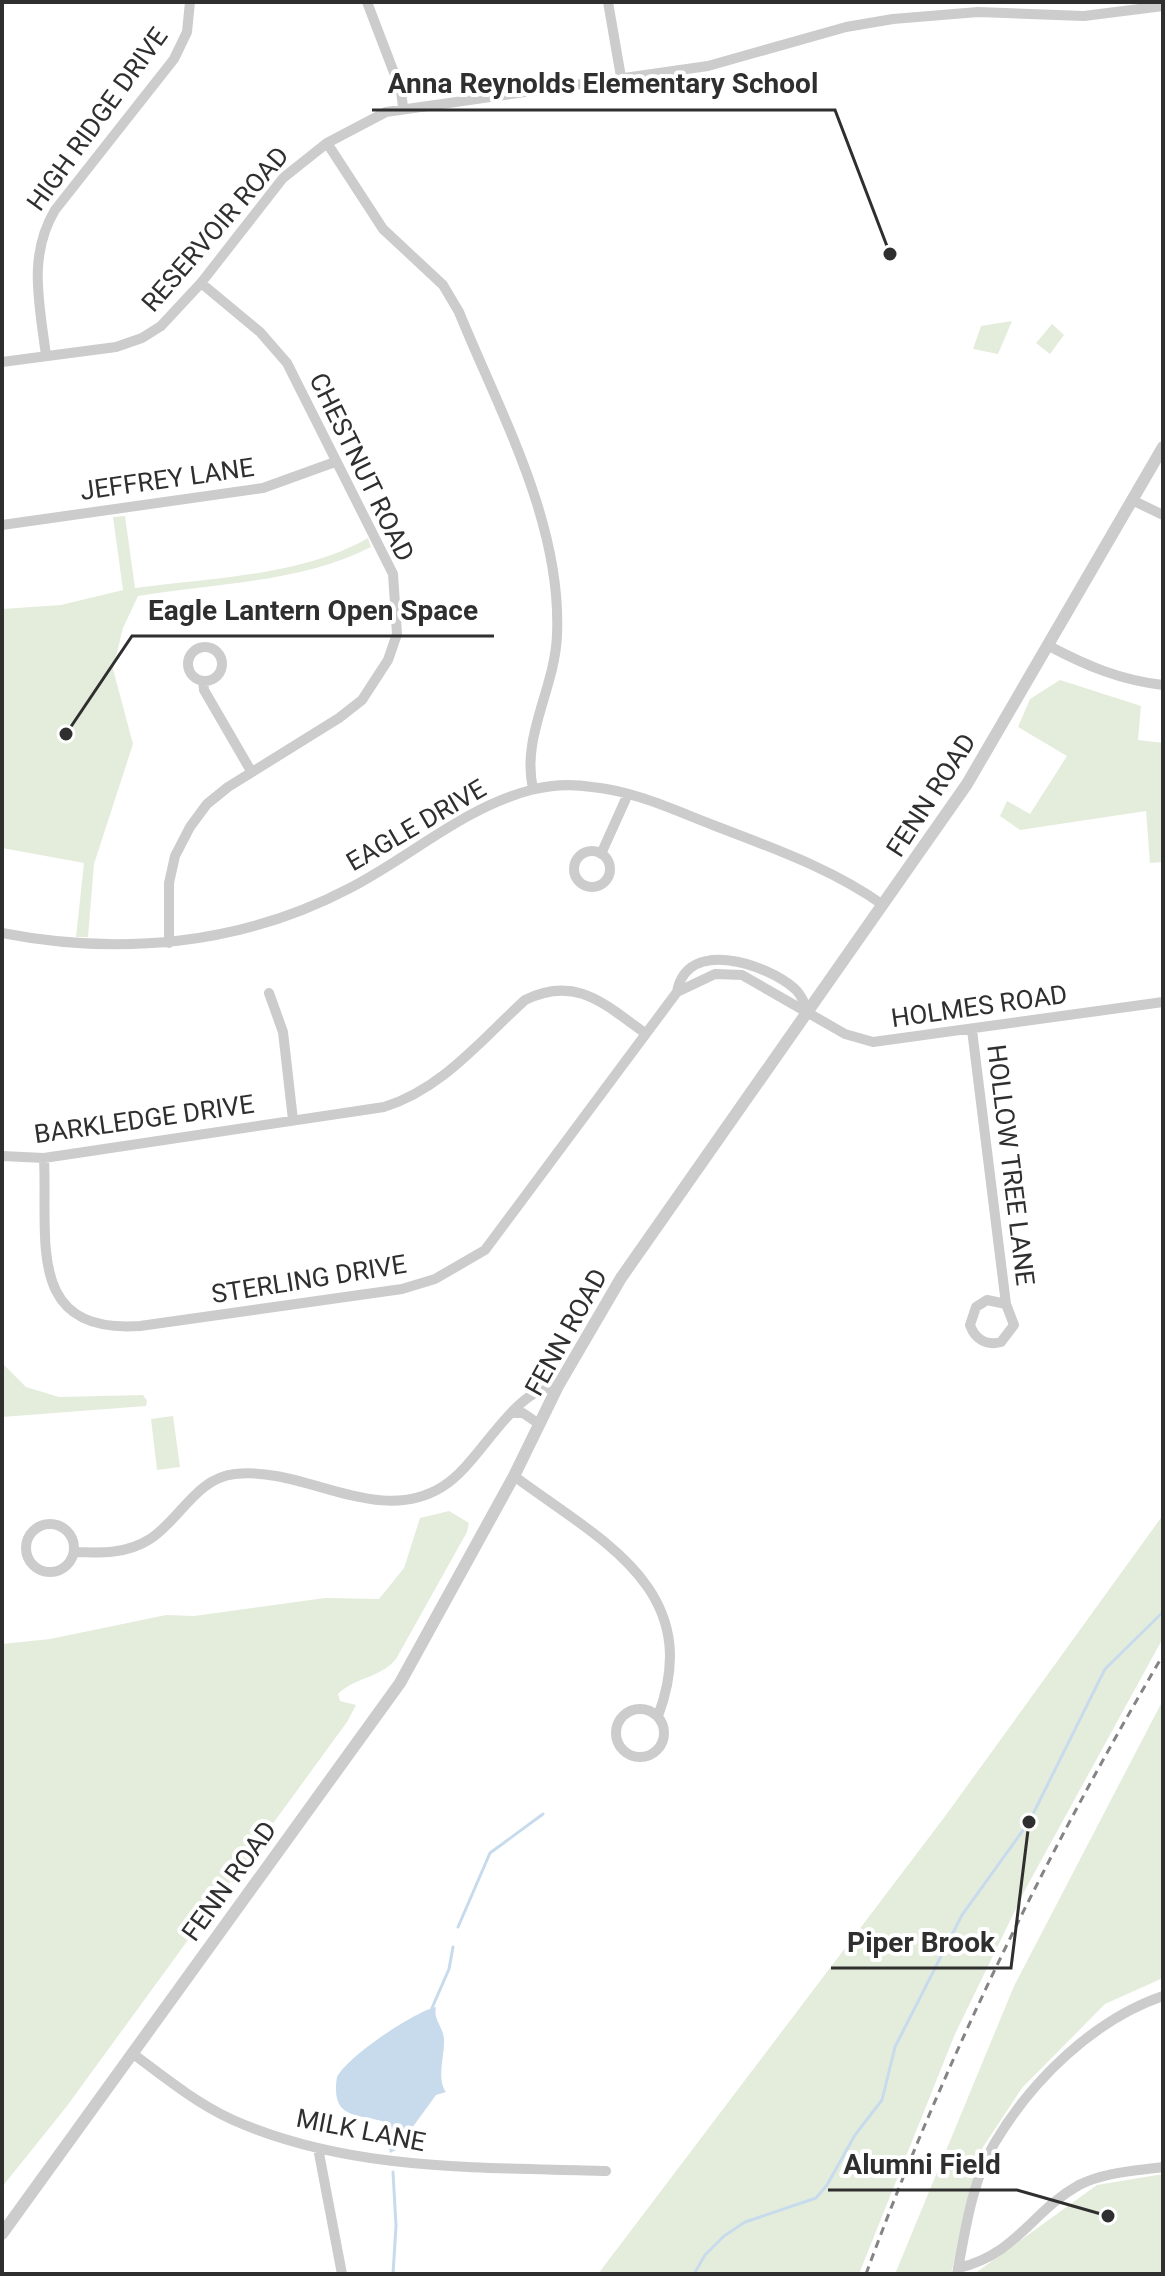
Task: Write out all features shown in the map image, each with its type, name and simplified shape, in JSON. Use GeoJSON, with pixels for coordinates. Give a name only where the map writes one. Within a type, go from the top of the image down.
{"type":"FeatureCollection","features":[{"type":"Feature","properties":{"kind":"street","name":"HIGH RIDGE DRIVE"},"geometry":{"type":"LineString","coordinates":[[46,356],[36,280],[36,256],[42,231],[55,210],[174,59],[187,32],[190,2]]}},
{"type":"Feature","properties":{"kind":"street"},"geometry":{"type":"LineString","coordinates":[[367,2],[401,91],[403,107]]}},
{"type":"Feature","properties":{"kind":"street"},"geometry":{"type":"LineString","coordinates":[[608,2],[621,77]]}},
{"type":"Feature","properties":{"kind":"street","name":"RESERVOIR ROAD"},"geometry":{"type":"LineString","coordinates":[[2,362],[116,347],[142,338],[161,326],[201,283],[283,178],[327,143],[356,125],[403,107],[708,66],[846,27],[893,19],[978,12],[1084,16],[1160,5]]}},
{"type":"Feature","properties":{"kind":"street"},"geometry":{"type":"LineString","coordinates":[[327,143],[383,229],[443,285],[459,312],[542,524],[552,561],[557,637],[529,757],[533,789]]}},
{"type":"Feature","properties":{"kind":"street","name":"CHESTNUT ROAD"},"geometry":{"type":"LineString","coordinates":[[169,943],[169,883],[175,856],[207,804],[251,771],[339,718],[362,700],[388,660],[397,634],[393,574],[287,363],[260,332],[201,283]]}},
{"type":"Feature","properties":{"kind":"street","name":"FENN ROAD"},"geometry":{"type":"LineString","coordinates":[[2,2234],[400,1683],[514,1476],[558,1386],[637,1253],[967,784],[1163,447]]}},
{"type":"Feature","properties":{"kind":"street","name":"JEFFREY LANE"},"geometry":{"type":"LineString","coordinates":[[2,525],[263,488],[335,462]]}},
{"type":"Feature","properties":{"kind":"street"},"geometry":{"type":"LineString","coordinates":[[1132,500],[1163,515]]}},
{"type":"Feature","properties":{"kind":"street"},"geometry":{"type":"LineString","coordinates":[[1049,646],[1092,669],[1128,681],[1163,685]]}},
{"type":"Feature","properties":{"kind":"street"},"geometry":{"type":"LineString","coordinates":[[203,681],[204,690],[251,771]]}},
{"type":"Feature","properties":{"kind":"street","name":"EAGLE DRIVE"},"geometry":{"type":"LineString","coordinates":[[2,933],[74,944],[169,943],[249,928],[350,888],[476,812],[533,789],[591,786],[628,794],[797,858],[844,879],[883,905]]}},
{"type":"Feature","properties":{"kind":"street"},"geometry":{"type":"LineString","coordinates":[[601,854],[628,794]]}},
{"type":"Feature","properties":{"kind":"street","name":"STERLING DRIVE"},"geometry":{"type":"LineString","coordinates":[[44,1158],[49,1274],[57,1298],[82,1321],[107,1329],[140,1326],[402,1289],[435,1279],[485,1250],[510,1221],[677,992],[715,974],[742,975],[754,979],[788,1003],[808,1010]]}},
{"type":"Feature","properties":{"kind":"street","name":"BARKLEDGE DRIVE"},"geometry":{"type":"LineString","coordinates":[[2,1156],[44,1158],[384,1107],[412,1098],[437,1083],[525,1000],[542,992],[568,990],[597,998],[645,1033]]}},
{"type":"Feature","properties":{"kind":"street","name":"BARKLEDGE DRIVE"},"geometry":{"type":"LineString","coordinates":[[269,993],[283,1032],[293,1120]]}},
{"type":"Feature","properties":{"kind":"street","name":"HOLMES ROAD"},"geometry":{"type":"LineString","coordinates":[[808,1010],[845,1034],[873,1042],[1163,1002]]}},
{"type":"Feature","properties":{"kind":"street","name":"HOLLOW TREE LANE"},"geometry":{"type":"LineString","coordinates":[[972,1030],[1006,1304],[1014,1317],[1007,1338],[994,1343],[976,1337],[970,1325],[976,1307],[987,1300],[1006,1304]]}},
{"type":"Feature","properties":{"kind":"street"},"geometry":{"type":"LineString","coordinates":[[74,1552],[104,1554],[132,1548],[153,1538],[195,1494],[233,1474],[258,1474],[385,1501],[406,1501],[427,1496],[445,1486],[537,1390],[558,1386]]}},
{"type":"Feature","properties":{"kind":"street"},"geometry":{"type":"LineString","coordinates":[[513,1413],[523,1413],[539,1424]]}},
{"type":"Feature","properties":{"kind":"street"},"geometry":{"type":"LineString","coordinates":[[514,1476],[628,1560],[650,1586],[666,1623],[670,1663],[666,1693],[658,1716],[665,1731],[655,1753],[639,1758],[623,1751],[616,1729],[623,1716],[636,1709],[658,1716]]}},
{"type":"Feature","properties":{"kind":"street"},"geometry":{"type":"LineString","coordinates":[[51,1524],[66,1530],[74,1544],[74,1552],[66,1566],[43,1571],[30,1561],[27,1546],[33,1532],[51,1524]]}},
{"type":"Feature","properties":{"kind":"street"},"geometry":{"type":"LineString","coordinates":[[958,2271],[972,2205],[993,2145],[1027,2098],[1056,2064],[1094,2034],[1147,2002],[1163,1996]]}},
{"type":"Feature","properties":{"kind":"street","name":"MILK LANE"},"geometry":{"type":"LineString","coordinates":[[132,2053],[195,2099],[231,2119],[318,2148],[382,2162],[606,2171]]}},
{"type":"Feature","properties":{"kind":"street"},"geometry":{"type":"LineString","coordinates":[[318,2148],[342,2274]]}},
{"type":"Feature","properties":{"kind":"street"},"geometry":{"type":"LineString","coordinates":[[958,2271],[990,2259],[1078,2186],[1111,2175],[1163,2167]]}},
{"type":"Feature","properties":{"kind":"green space"},"geometry":{"type":"Polygon","coordinates":[[[1012,321],[998,354],[973,349],[981,326],[1012,321]]]}},
{"type":"Feature","properties":{"kind":"green space"},"geometry":{"type":"Polygon","coordinates":[[[1052,324],[1064,335],[1050,354],[1036,343],[1052,324]]]}},
{"type":"Feature","properties":{"kind":"green space"},"geometry":{"type":"Polygon","coordinates":[[[125,516],[135,588],[285,568],[342,551],[368,538],[371,547],[344,559],[287,575],[138,596],[123,628],[113,669],[133,744],[94,864],[88,937],[76,937],[84,863],[2,848],[2,609],[61,605],[123,590],[113,517],[125,516]]]}},
{"type":"Feature","properties":{"kind":"green space"},"geometry":{"type":"Polygon","coordinates":[[[1060,680],[1141,706],[1138,740],[1163,743],[1163,862],[1150,863],[1146,811],[1020,830],[1000,816],[1007,801],[1030,814],[1067,756],[1018,727],[1030,699],[1060,680]]]}},
{"type":"Feature","properties":{"kind":"green space"},"geometry":{"type":"Polygon","coordinates":[[[2,1363],[26,1387],[59,1397],[143,1395],[146,1406],[2,1417],[2,1363]]]}},
{"type":"Feature","properties":{"kind":"green space"},"geometry":{"type":"Polygon","coordinates":[[[173,1416],[180,1467],[157,1470],[151,1419],[173,1416]]]}},
{"type":"Feature","properties":{"kind":"green space"},"geometry":{"type":"Polygon","coordinates":[[[449,1511],[469,1523],[467,1532],[396,1659],[383,1670],[338,1694],[340,1701],[356,1705],[347,1722],[67,2106],[2,2187],[2,1644],[50,1639],[166,1615],[194,1616],[325,1598],[379,1599],[404,1568],[420,1518],[449,1511]]]}},
{"type":"Feature","properties":{"kind":"green space"},"geometry":{"type":"Polygon","coordinates":[[[1163,1515],[1163,1638],[1025,1890],[955,2034],[859,2274],[598,2274],[946,1815],[1163,1515]]]}},
{"type":"Feature","properties":{"kind":"green space"},"geometry":{"type":"Polygon","coordinates":[[[1163,1700],[1163,1978],[1105,2004],[1022,2088],[983,2147],[951,2274],[895,2274],[1014,1986],[1163,1700]]]}},
{"type":"Feature","properties":{"kind":"green space"},"geometry":{"type":"Polygon","coordinates":[[[1163,2174],[1163,2274],[974,2274],[1097,2185],[1163,2174]]]}},
{"type":"Feature","properties":{"kind":"water"},"geometry":{"type":"Polygon","coordinates":[[[436,2007],[444,2039],[441,2074],[446,2092],[436,2095],[396,2150],[390,2153],[384,2122],[348,2113],[342,2108],[336,2091],[337,2077],[354,2058],[382,2036],[436,2007]]]}},
{"type":"Feature","properties":{"kind":"waterway"},"geometry":{"type":"LineString","coordinates":[[694,2274],[705,2255],[724,2236],[745,2222],[816,2198],[827,2185],[855,2135],[882,2100],[895,2047],[962,1915],[1029,1822],[1105,1669],[1163,1612]]}},
{"type":"Feature","properties":{"kind":"waterway"},"geometry":{"type":"LineString","coordinates":[[458,1927],[490,1853],[543,1814]]}},
{"type":"Feature","properties":{"kind":"waterway"},"geometry":{"type":"LineString","coordinates":[[432,2008],[449,1969],[453,1947]]}},
{"type":"Feature","properties":{"kind":"waterway"},"geometry":{"type":"LineString","coordinates":[[393,2172],[396,2226],[393,2274]]}},
{"type":"Feature","properties":{"kind":"railway"},"geometry":{"type":"LineString","coordinates":[[866,2274],[929,2114],[1001,1958],[1079,1805],[1163,1655]]}},
{"type":"Feature","properties":{"kind":"place","name":"Anna Reynolds Elementary School"},"geometry":{"type":"Point","coordinates":[890,254]}},
{"type":"Feature","properties":{"kind":"place","name":"Eagle Lantern Open Space"},"geometry":{"type":"Point","coordinates":[66,734]}},
{"type":"Feature","properties":{"kind":"place","name":"Piper Brook"},"geometry":{"type":"Point","coordinates":[1029,1822]}},
{"type":"Feature","properties":{"kind":"place","name":"Alumni Field"},"geometry":{"type":"Point","coordinates":[1108,2216]}}]}
